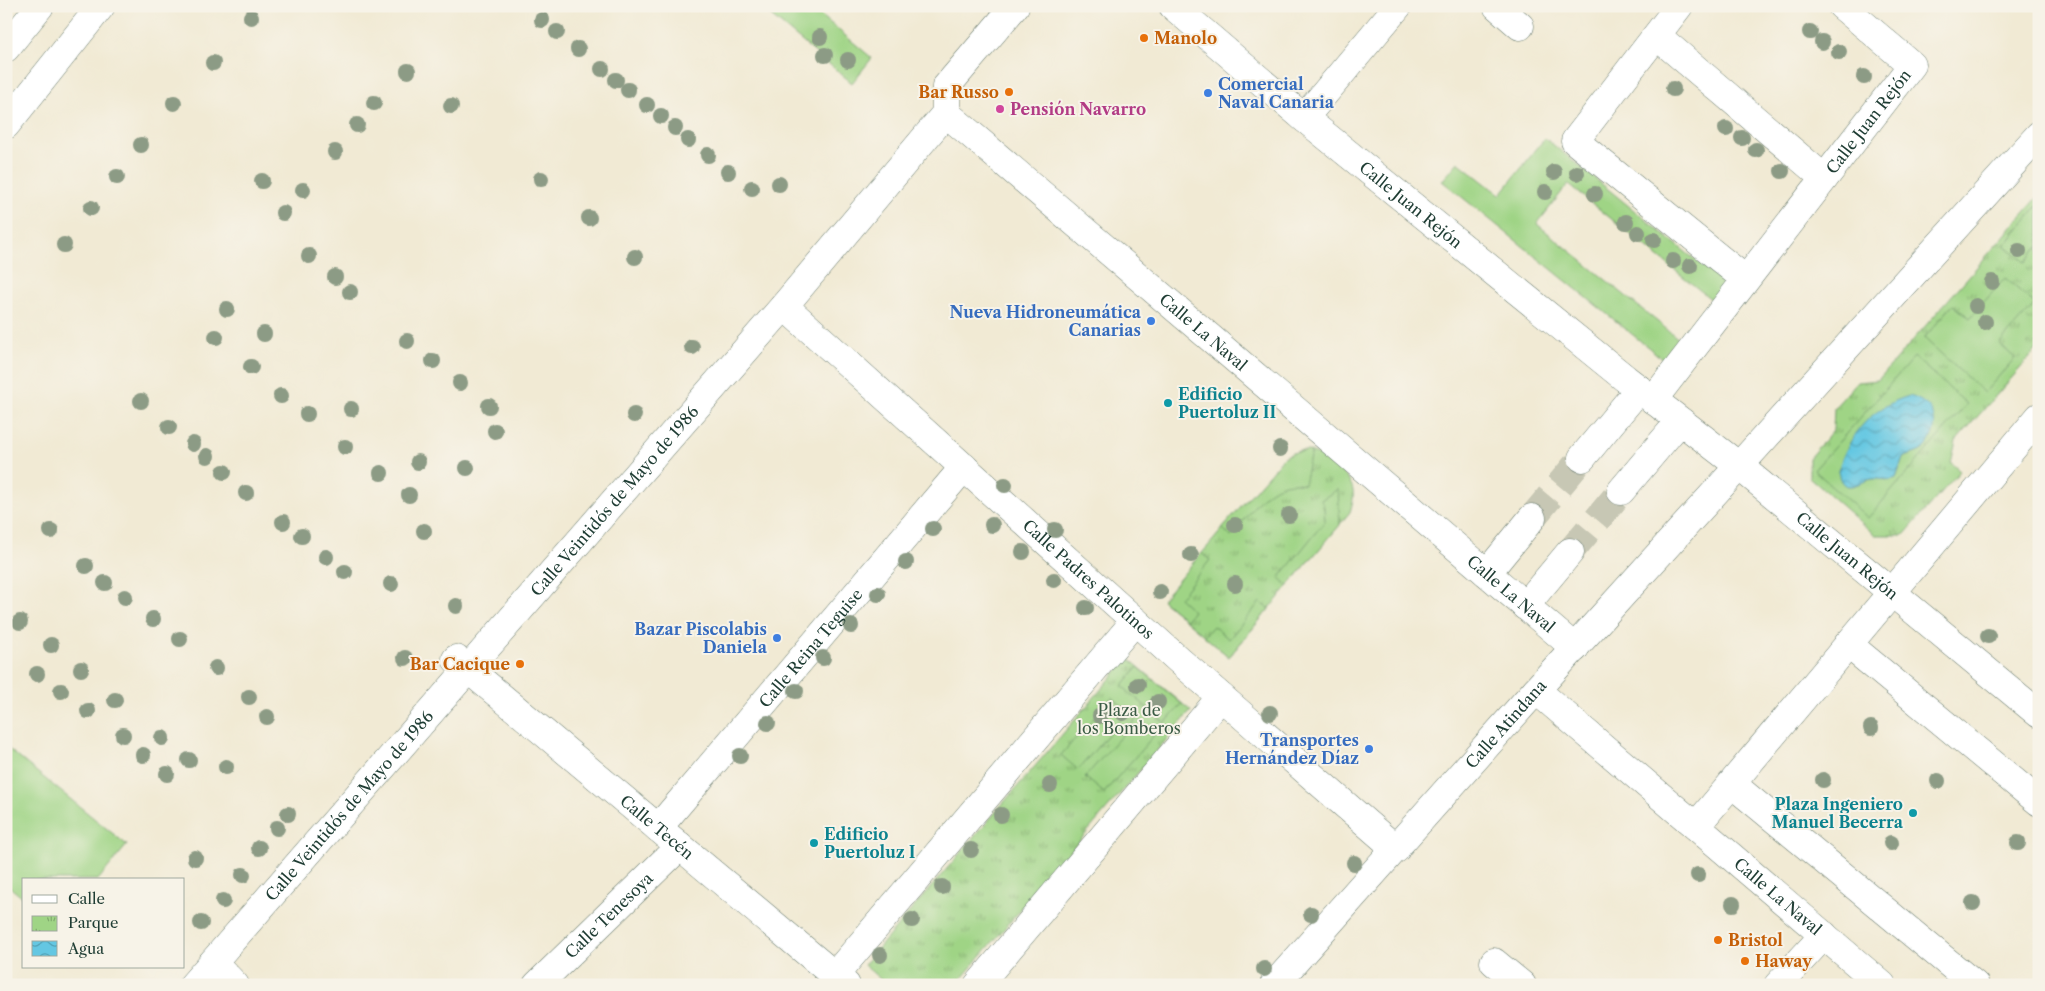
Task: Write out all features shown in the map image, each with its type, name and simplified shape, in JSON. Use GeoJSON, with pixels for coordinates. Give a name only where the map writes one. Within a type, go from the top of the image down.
{"type":"FeatureCollection","features":[{"type":"Feature","properties":{"kind":"street"},"geometry":{"type":"LineString","coordinates":[[6,48],[40,6]]}},
{"type":"Feature","properties":{"kind":"street"},"geometry":{"type":"LineString","coordinates":[[6,124],[101,6]]}},
{"type":"Feature","properties":{"kind":"street"},"geometry":{"type":"LineString","coordinates":[[946,113],[946,87],[1015,6]]}},
{"type":"Feature","properties":{"kind":"street","name":"Calle Juan Rejón"},"geometry":{"type":"LineString","coordinates":[[1173,6],[1304,118],[1646,395],[1739,466],[2039,714]]}},
{"type":"Feature","properties":{"kind":"street"},"geometry":{"type":"LineString","coordinates":[[1304,118],[1398,6]]}},
{"type":"Feature","properties":{"kind":"street"},"geometry":{"type":"LineString","coordinates":[[1497,6],[1520,26]]}},
{"type":"Feature","properties":{"kind":"street"},"geometry":{"type":"LineString","coordinates":[[1679,6],[1575,141],[1745,279]]}},
{"type":"Feature","properties":{"kind":"street","name":"Calle Juan Rejón"},"geometry":{"type":"LineString","coordinates":[[1646,395],[1745,279],[1912,65],[1842,6]]}},
{"type":"Feature","properties":{"kind":"street","name":"Calle Juan Rejón"},"geometry":{"type":"LineString","coordinates":[[1657,36],[1824,178]]}},
{"type":"Feature","properties":{"kind":"street","name":"Calle Veintidós de Mayo de 1986"},"geometry":{"type":"LineString","coordinates":[[193,985],[462,664],[784,306],[946,113]]}},
{"type":"Feature","properties":{"kind":"street","name":"Calle La Naval"},"geometry":{"type":"LineString","coordinates":[[946,113],[1574,648]]}},
{"type":"Feature","properties":{"kind":"street","name":"Calle Atindana"},"geometry":{"type":"LineString","coordinates":[[1274,985],[1536,690],[2039,135]]}},
{"type":"Feature","properties":{"kind":"street","name":"Calle Padres Palotinos"},"geometry":{"type":"LineString","coordinates":[[784,306],[1221,697],[1396,849]]}},
{"type":"Feature","properties":{"kind":"street"},"geometry":{"type":"LineString","coordinates":[[1582,458],[1646,395]]}},
{"type":"Feature","properties":{"kind":"street"},"geometry":{"type":"LineString","coordinates":[[1696,826],[2039,417]]}},
{"type":"Feature","properties":{"kind":"street"},"geometry":{"type":"LineString","coordinates":[[1621,491],[1680,421]]}},
{"type":"Feature","properties":{"kind":"street","name":"Calle Reina Teguise"},"geometry":{"type":"LineString","coordinates":[[658,828],[964,467]]}},
{"type":"Feature","properties":{"kind":"street"},"geometry":{"type":"LineString","coordinates":[[1487,573],[1532,518]]}},
{"type":"Feature","properties":{"kind":"street"},"geometry":{"type":"LineString","coordinates":[[1525,606],[1570,552]]}},
{"type":"Feature","properties":{"kind":"street"},"geometry":{"type":"LineString","coordinates":[[841,980],[1135,620]]}},
{"type":"Feature","properties":{"kind":"street"},"geometry":{"type":"LineString","coordinates":[[1848,644],[2039,802]]}},
{"type":"Feature","properties":{"kind":"street","name":"Calle Tecén"},"geometry":{"type":"LineString","coordinates":[[462,664],[841,980]]}},
{"type":"Feature","properties":{"kind":"street","name":"Calle La Naval"},"geometry":{"type":"LineString","coordinates":[[1536,690],[1882,985]]}},
{"type":"Feature","properties":{"kind":"street"},"geometry":{"type":"LineString","coordinates":[[978,985],[1221,697]]}},
{"type":"Feature","properties":{"kind":"street"},"geometry":{"type":"LineString","coordinates":[[1732,784],[1975,985]]}},
{"type":"Feature","properties":{"kind":"street","name":"Calle Tenesoya"},"geometry":{"type":"LineString","coordinates":[[537,985],[680,846]]}},
{"type":"Feature","properties":{"kind":"street"},"geometry":{"type":"LineString","coordinates":[[1778,985],[1824,935]]}},
{"type":"Feature","properties":{"kind":"street"},"geometry":{"type":"LineString","coordinates":[[213,962],[235,985]]}},
{"type":"Feature","properties":{"kind":"street"},"geometry":{"type":"LineString","coordinates":[[1494,962],[1522,985]]}},
{"type":"Feature","properties":{"kind":"green space"},"geometry":{"type":"Polygon","coordinates":[[[759,6],[810,6],[872,58],[852,83],[759,6]]]}},
{"type":"Feature","properties":{"kind":"green space"},"geometry":{"type":"Polygon","coordinates":[[[1545,138],[1725,284],[1712,300],[1568,184],[1537,224],[1680,340],[1664,360],[1442,181],[1458,162],[1500,195],[1545,138]]]}},
{"type":"Feature","properties":{"kind":"green space"},"geometry":{"type":"Polygon","coordinates":[[[2039,196],[2039,205],[2005,245],[2025,262],[2039,246],[2039,347],[1956,441],[1951,463],[1960,471],[1904,535],[1875,535],[1809,477],[1809,458],[1833,430],[1834,408],[1857,382],[1878,380],[2039,196]],[[1953,305],[1924,339],[1969,319],[1953,305]]]}},
{"type":"Feature","properties":{"kind":"green space"},"geometry":{"type":"Polygon","coordinates":[[[2039,205],[2039,246],[2025,262],[2005,245],[2039,205]]]}},
{"type":"Feature","properties":{"kind":"green space"},"geometry":{"type":"Polygon","coordinates":[[[2005,278],[2035,304],[1999,344],[2015,358],[1984,393],[1924,338],[1953,305],[1970,318],[2005,278]]]}},
{"type":"Feature","properties":{"kind":"green space"},"geometry":{"type":"Polygon","coordinates":[[[1914,357],[1967,404],[1868,518],[1814,470],[1914,357]],[[1854,435],[1838,471],[1842,479],[1849,486],[1872,479],[1896,478],[1903,458],[1921,451],[1854,435]]]}},
{"type":"Feature","properties":{"kind":"green space"},"geometry":{"type":"Polygon","coordinates":[[[1299,451],[1306,451],[1320,456],[1345,475],[1353,492],[1350,512],[1229,657],[1162,600],[1284,457],[1299,451]]]}},
{"type":"Feature","properties":{"kind":"green space"},"geometry":{"type":"Polygon","coordinates":[[[1311,452],[1304,484],[1292,483],[1271,491],[1253,508],[1231,537],[1222,528],[1284,457],[1291,453],[1311,452]]]}},
{"type":"Feature","properties":{"kind":"green space"},"geometry":{"type":"Polygon","coordinates":[[[1338,489],[1340,525],[1288,586],[1279,578],[1325,521],[1324,507],[1321,500],[1338,489]]]}},
{"type":"Feature","properties":{"kind":"green space"},"geometry":{"type":"Polygon","coordinates":[[[1201,553],[1210,560],[1179,598],[1193,611],[1186,620],[1162,600],[1201,553]]]}},
{"type":"Feature","properties":{"kind":"green space"},"geometry":{"type":"Polygon","coordinates":[[[1260,602],[1269,609],[1229,657],[1204,636],[1213,626],[1229,639],[1260,602]]]}},
{"type":"Feature","properties":{"kind":"green space","name":"Plaza de los Bomberos"},"geometry":{"type":"Polygon","coordinates":[[[1128,658],[1191,711],[956,985],[887,985],[864,965],[1128,658]]]}},
{"type":"Feature","properties":{"kind":"green space"},"geometry":{"type":"Polygon","coordinates":[[[1138,667],[1182,704],[1165,723],[1122,686],[1138,667]]]}},
{"type":"Feature","properties":{"kind":"green space"},"geometry":{"type":"Polygon","coordinates":[[[1112,697],[1128,711],[1078,770],[1061,755],[1112,697]]]}},
{"type":"Feature","properties":{"kind":"green space"},"geometry":{"type":"Polygon","coordinates":[[[1137,718],[1155,734],[1104,793],[1085,777],[1137,718]]]}},
{"type":"Feature","properties":{"kind":"green space"},"geometry":{"type":"Polygon","coordinates":[[[6,747],[127,845],[100,878],[22,878],[22,897],[6,884],[6,747]]]}},
{"type":"Feature","properties":{"kind":"water"},"geometry":{"type":"Polygon","coordinates":[[[1909,396],[1916,398],[1927,406],[1934,417],[1934,430],[1927,446],[1923,450],[1903,458],[1896,478],[1890,480],[1872,479],[1851,486],[1843,484],[1838,471],[1856,434],[1873,415],[1884,407],[1909,396]]]}},
{"type":"Feature","properties":{"kind":"tunnel"},"geometry":{"type":"LineString","coordinates":[[1532,518],[1582,458]]}},
{"type":"Feature","properties":{"kind":"tunnel"},"geometry":{"type":"LineString","coordinates":[[1570,552],[1621,491]]}},
{"type":"Feature","properties":{"kind":"place","name":"Manolo"},"geometry":{"type":"Point","coordinates":[1144,38]}},
{"type":"Feature","properties":{"kind":"place","name":"Bar Russo"},"geometry":{"type":"Point","coordinates":[1009,92]}},
{"type":"Feature","properties":{"kind":"place","name":"Comercial Naval Canaria"},"geometry":{"type":"Point","coordinates":[1208,93]}},
{"type":"Feature","properties":{"kind":"place","name":"Pensión Navarro"},"geometry":{"type":"Point","coordinates":[1000,109]}},
{"type":"Feature","properties":{"kind":"place","name":"Nueva Hidroneumática Canarias"},"geometry":{"type":"Point","coordinates":[1151,321]}},
{"type":"Feature","properties":{"kind":"place","name":"Edificio Puertoluz II"},"geometry":{"type":"Point","coordinates":[1168,403]}},
{"type":"Feature","properties":{"kind":"place","name":"Bazar Piscolabis Daniela"},"geometry":{"type":"Point","coordinates":[777,638]}},
{"type":"Feature","properties":{"kind":"place","name":"Bar Cacique"},"geometry":{"type":"Point","coordinates":[520,664]}},
{"type":"Feature","properties":{"kind":"place","name":"Transportes Hernández Díaz"},"geometry":{"type":"Point","coordinates":[1369,749]}},
{"type":"Feature","properties":{"kind":"place","name":"Plaza Ingeniero Manuel Becerra"},"geometry":{"type":"Point","coordinates":[1913,813]}},
{"type":"Feature","properties":{"kind":"place","name":"Edificio Puertoluz I"},"geometry":{"type":"Point","coordinates":[814,843]}},
{"type":"Feature","properties":{"kind":"place","name":"Bristol"},"geometry":{"type":"Point","coordinates":[1718,940]}},
{"type":"Feature","properties":{"kind":"place","name":"Haway"},"geometry":{"type":"Point","coordinates":[1745,961]}}]}
